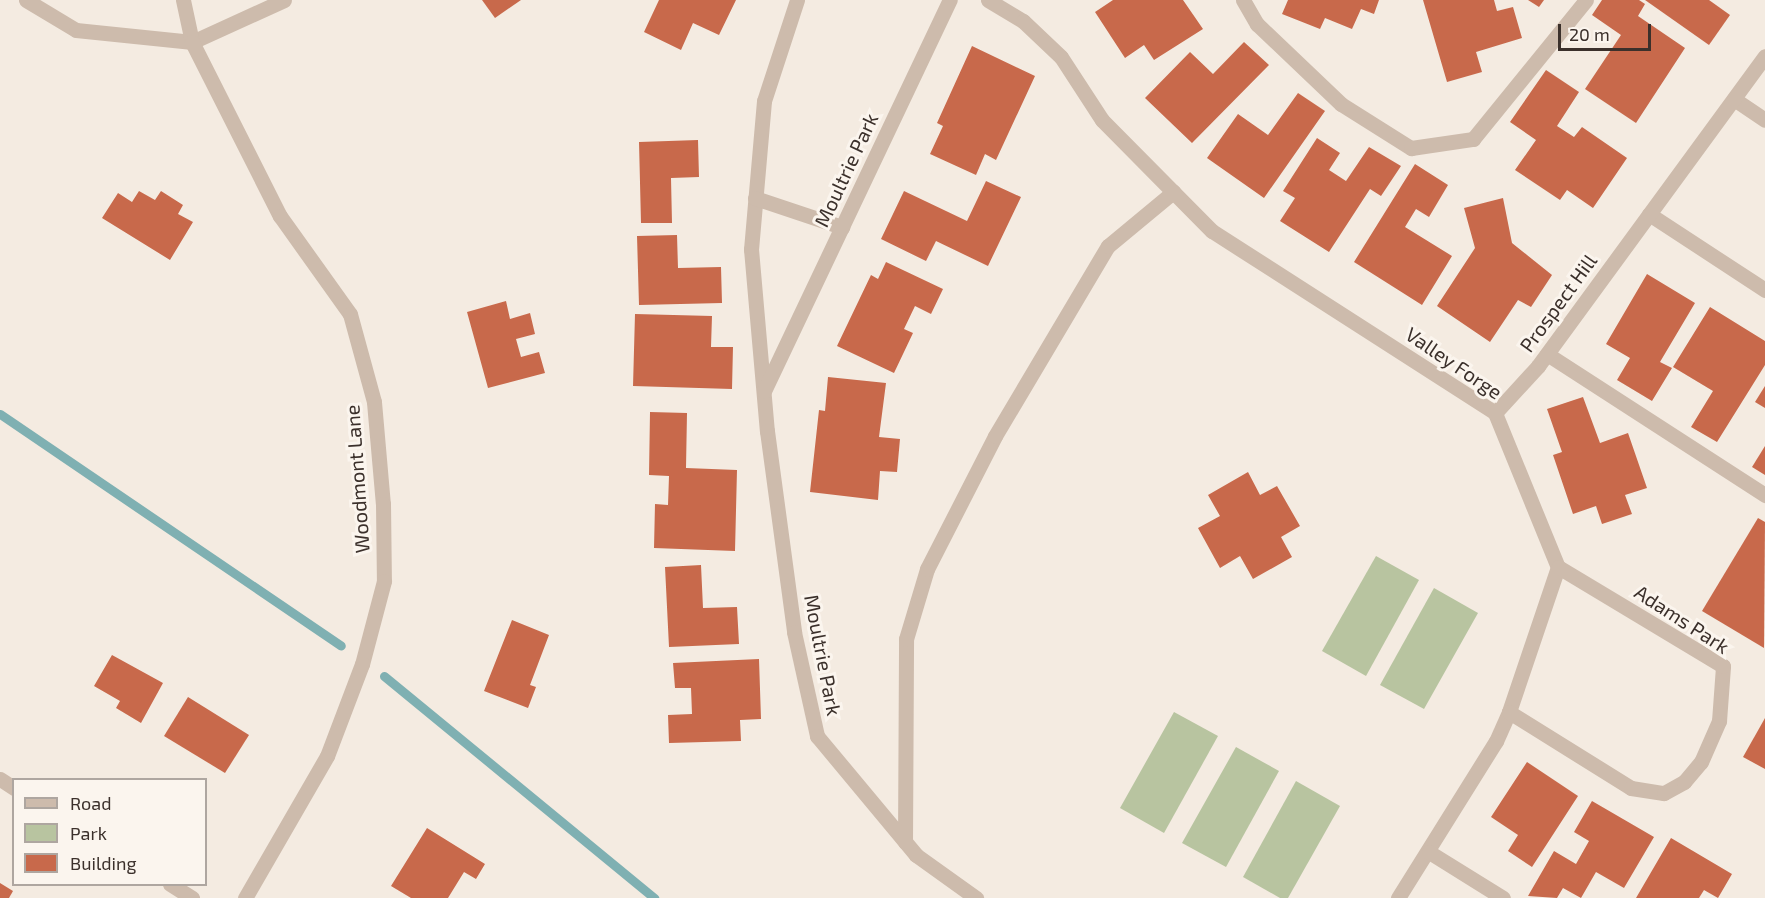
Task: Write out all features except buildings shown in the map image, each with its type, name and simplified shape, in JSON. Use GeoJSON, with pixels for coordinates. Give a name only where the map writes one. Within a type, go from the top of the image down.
{"type":"FeatureCollection","features":[{"type":"Feature","properties":{"kind":"street"},"geometry":{"type":"LineString","coordinates":[[26,0],[76,30],[192,42],[284,0]]}},
{"type":"Feature","properties":{"kind":"street","name":"Woodmont Lane"},"geometry":{"type":"LineString","coordinates":[[183,0],[192,42],[280,216],[350,314],[374,402],[383,504],[384,581],[362,664],[327,756],[244,898]]}},
{"type":"Feature","properties":{"kind":"street","name":"Moultrie Park"},"geometry":{"type":"LineString","coordinates":[[796,0],[764,101],[751,249],[764,391],[794,632],[817,736],[916,855],[976,898]]}},
{"type":"Feature","properties":{"kind":"street","name":"Moultrie Park"},"geometry":{"type":"LineString","coordinates":[[764,391],[950,0]]}},
{"type":"Feature","properties":{"kind":"street","name":"Valley Forge"},"geometry":{"type":"LineString","coordinates":[[988,0],[1023,21],[1061,57],[1102,120],[1212,231],[1495,413],[1558,567]]}},
{"type":"Feature","properties":{"kind":"street"},"geometry":{"type":"LineString","coordinates":[[1243,0],[1257,24],[1341,104],[1411,148],[1473,139],[1586,0]]}},
{"type":"Feature","properties":{"kind":"street","name":"Prospect Hill"},"geometry":{"type":"LineString","coordinates":[[1495,413],[1547,354],[1765,56]]}},
{"type":"Feature","properties":{"kind":"street"},"geometry":{"type":"LineString","coordinates":[[1734,99],[1765,120]]}},
{"type":"Feature","properties":{"kind":"street"},"geometry":{"type":"LineString","coordinates":[[905,842],[906,639],[927,569],[1001,426],[1108,246],[1173,192]]}},
{"type":"Feature","properties":{"kind":"street"},"geometry":{"type":"LineString","coordinates":[[755,198],[842,227]]}},
{"type":"Feature","properties":{"kind":"street"},"geometry":{"type":"LineString","coordinates":[[1649,214],[1765,290]]}},
{"type":"Feature","properties":{"kind":"street"},"geometry":{"type":"LineString","coordinates":[[1547,354],[1765,495]]}},
{"type":"Feature","properties":{"kind":"street"},"geometry":{"type":"LineString","coordinates":[[1398,898],[1429,852],[1509,712],[1558,567]]}},
{"type":"Feature","properties":{"kind":"street","name":"Adams Park"},"geometry":{"type":"LineString","coordinates":[[1509,712],[1631,789],[1664,793],[1684,782],[1701,762],[1719,721],[1723,666],[1558,567]]}},
{"type":"Feature","properties":{"kind":"street"},"geometry":{"type":"LineString","coordinates":[[1429,852],[1503,898]]}},
{"type":"Feature","properties":{"kind":"street"},"geometry":{"type":"LineString","coordinates":[[172,886],[192,898]]}},
{"type":"Feature","properties":{"kind":"green space"},"geometry":{"type":"Polygon","coordinates":[[[1376,556],[1419,580],[1366,676],[1322,651],[1376,556]]]}},
{"type":"Feature","properties":{"kind":"green space"},"geometry":{"type":"Polygon","coordinates":[[[1434,588],[1478,613],[1424,709],[1380,685],[1434,588]]]}},
{"type":"Feature","properties":{"kind":"green space"},"geometry":{"type":"Polygon","coordinates":[[[1174,712],[1218,736],[1164,833],[1120,808],[1174,712]]]}},
{"type":"Feature","properties":{"kind":"green space"},"geometry":{"type":"Polygon","coordinates":[[[1236,747],[1279,771],[1226,867],[1182,843],[1236,747]]]}},
{"type":"Feature","properties":{"kind":"green space"},"geometry":{"type":"Polygon","coordinates":[[[1296,781],[1340,806],[1288,898],[1280,898],[1243,877],[1296,781]]]}},
{"type":"Feature","properties":{"kind":"waterway"},"geometry":{"type":"LineString","coordinates":[[0,414],[341,646]]}},
{"type":"Feature","properties":{"kind":"waterway"},"geometry":{"type":"LineString","coordinates":[[384,676],[654,898]]}}]}
